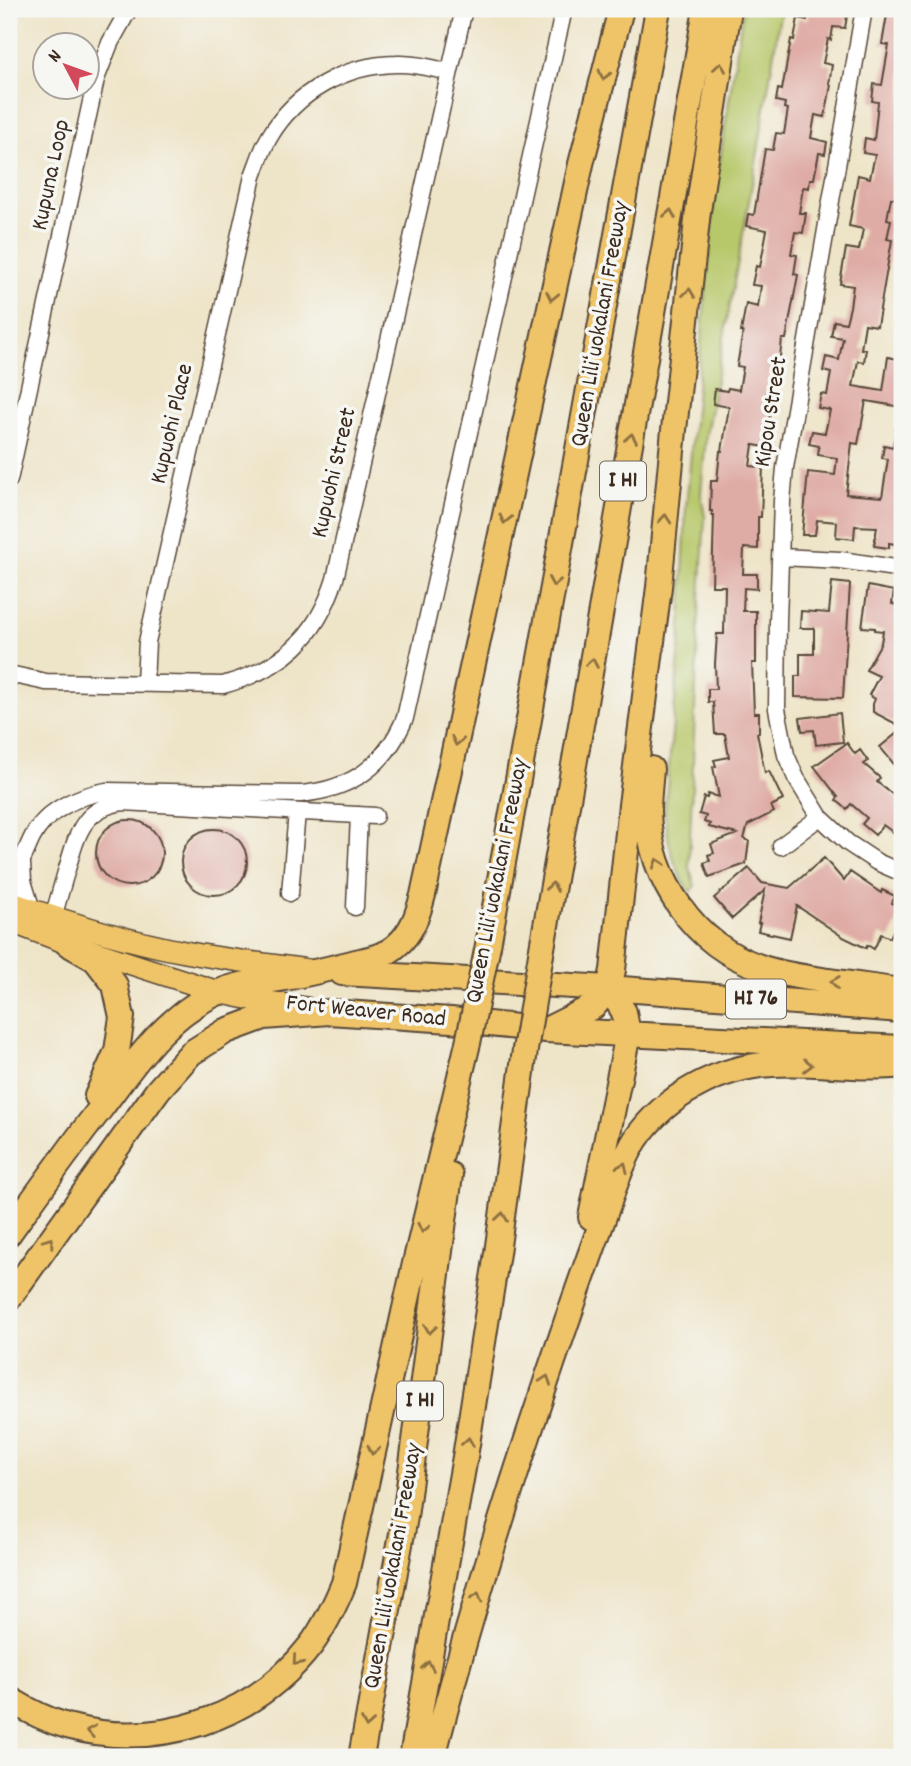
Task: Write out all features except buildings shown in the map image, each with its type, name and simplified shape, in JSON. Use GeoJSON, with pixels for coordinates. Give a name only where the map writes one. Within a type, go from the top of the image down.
{"type":"FeatureCollection","features":[{"type":"Feature","properties":{"kind":"highway"},"geometry":{"type":"LineString","coordinates":[[9,1233],[152,1042],[175,1019],[218,992],[252,982],[317,972],[380,956],[395,948],[410,931],[419,910],[581,164],[621,9]]}},
{"type":"Feature","properties":{"kind":"highway","name":"Queen Liliʻuokalani Freeway"},"geometry":{"type":"LineString","coordinates":[[361,1757],[405,1517],[468,1043],[658,9]]}},
{"type":"Feature","properties":{"kind":"highway","name":"Queen Liliʻuokalani Freeway"},"geometry":{"type":"LineString","coordinates":[[412,1757],[465,1457],[541,954],[706,9]]}},
{"type":"Feature","properties":{"kind":"highway"},"geometry":{"type":"LineString","coordinates":[[546,1030],[594,1006],[609,988],[613,970],[659,587],[698,211],[729,9]]}},
{"type":"Feature","properties":{"kind":"highway"},"geometry":{"type":"LineString","coordinates":[[659,587],[657,674],[648,812],[658,867],[673,897],[697,928],[731,954],[751,964],[800,977],[902,991]]}},
{"type":"Feature","properties":{"kind":"highway"},"geometry":{"type":"LineString","coordinates":[[67,943],[96,959],[115,985],[121,1017],[117,1051],[71,1147]]}},
{"type":"Feature","properties":{"kind":"highway","name":"Fort Weaver Road"},"geometry":{"type":"LineString","coordinates":[[317,972],[609,988],[902,1010]]}},
{"type":"Feature","properties":{"kind":"highway"},"geometry":{"type":"LineString","coordinates":[[574,1300],[628,1034],[624,1012],[609,988]]}},
{"type":"Feature","properties":{"kind":"highway"},"geometry":{"type":"LineString","coordinates":[[9,1298],[158,1090],[191,1053],[226,1031],[264,1017],[329,1012]]}},
{"type":"Feature","properties":{"kind":"highway","name":"Fort Weaver Road"},"geometry":{"type":"LineString","coordinates":[[329,1012],[451,1020],[546,1030],[902,1048]]}},
{"type":"Feature","properties":{"kind":"highway"},"geometry":{"type":"LineString","coordinates":[[9,1699],[55,1721],[99,1733],[134,1735],[168,1732],[201,1724],[233,1710],[263,1692],[289,1670],[312,1644],[330,1615],[344,1583],[416,1259],[468,1043]]}},
{"type":"Feature","properties":{"kind":"highway"},"geometry":{"type":"LineString","coordinates":[[433,1757],[460,1651],[518,1464],[574,1300],[618,1179],[635,1141],[665,1106],[688,1090],[744,1068],[772,1064],[902,1065]]}},
{"type":"Feature","properties":{"kind":"main road","name":"Fort Weaver Road"},"geometry":{"type":"LineString","coordinates":[[9,902],[130,940],[186,952],[317,972]]}},
{"type":"Feature","properties":{"kind":"main road","name":"Fort Weaver Road"},"geometry":{"type":"LineString","coordinates":[[9,921],[67,943],[218,992],[329,1012]]}},
{"type":"Feature","properties":{"kind":"street","name":"Kupuna Loop"},"geometry":{"type":"LineString","coordinates":[[9,480],[96,79],[110,43],[129,9]]}},
{"type":"Feature","properties":{"kind":"street","name":"Kupuohi Street"},"geometry":{"type":"LineString","coordinates":[[9,674],[46,681],[223,685],[262,672],[279,661],[295,648],[320,616],[335,579],[464,9]]}},
{"type":"Feature","properties":{"kind":"street"},"geometry":{"type":"LineString","coordinates":[[9,876],[22,863],[33,835],[43,823],[66,804],[93,793],[318,792],[350,782],[371,767],[389,749],[405,718],[564,9]]}},
{"type":"Feature","properties":{"kind":"street","name":"Kipou Street"},"geometry":{"type":"LineString","coordinates":[[864,9],[785,468],[777,709],[786,755],[796,778],[820,817],[848,843],[877,862],[902,873]]}},
{"type":"Feature","properties":{"kind":"street","name":"Kupuohi Place"},"geometry":{"type":"LineString","coordinates":[[145,683],[147,642],[253,176],[260,156],[282,118],[298,102],[334,78],[376,65],[419,65],[449,72]]}},
{"type":"Feature","properties":{"kind":"street"},"geometry":{"type":"LineString","coordinates":[[781,557],[839,560],[902,569]]}},
{"type":"Feature","properties":{"kind":"street"},"geometry":{"type":"LineString","coordinates":[[53,918],[78,832],[87,819],[100,809],[122,802],[367,816],[355,907]]}},
{"type":"Feature","properties":{"kind":"street"},"geometry":{"type":"LineString","coordinates":[[290,893],[297,812]]}},
{"type":"Feature","properties":{"kind":"street"},"geometry":{"type":"LineString","coordinates":[[781,846],[820,817]]}},
{"type":"Feature","properties":{"kind":"street"},"geometry":{"type":"LineString","coordinates":[[22,863],[23,881],[32,910]]}},
{"type":"Feature","properties":{"kind":"green space"},"geometry":{"type":"Polygon","coordinates":[[[743,9],[781,9],[706,435],[701,494],[705,517],[689,866],[695,887],[690,892],[672,853],[665,810],[680,646],[686,508],[715,192],[743,9]]]}}]}
